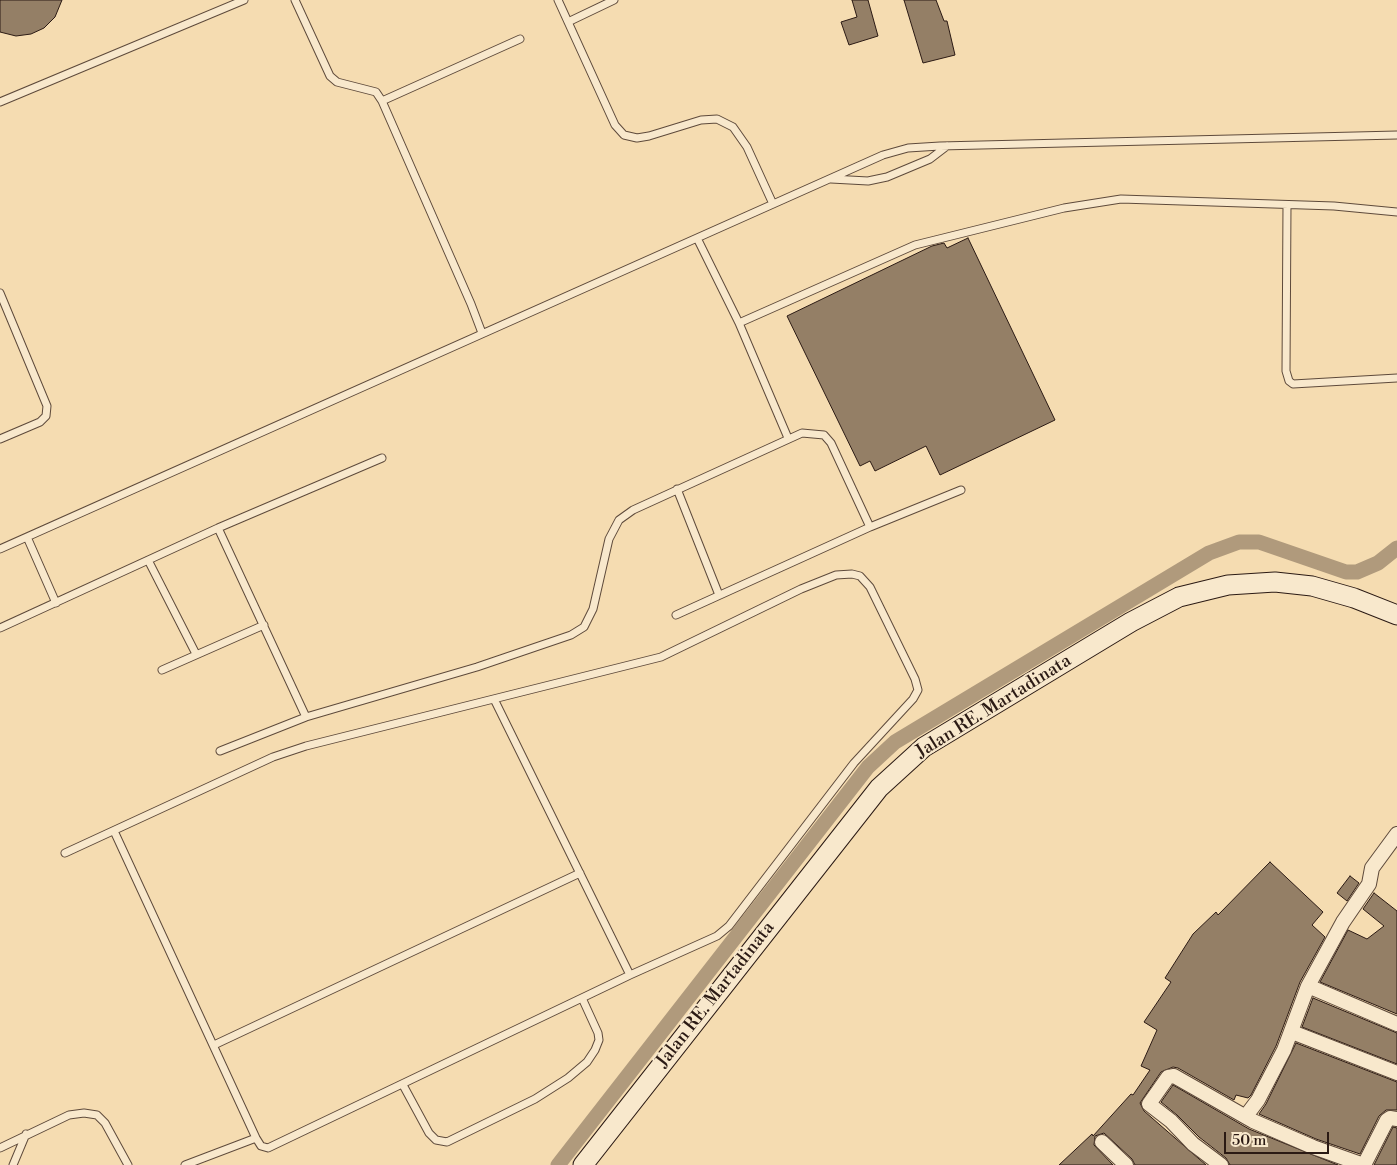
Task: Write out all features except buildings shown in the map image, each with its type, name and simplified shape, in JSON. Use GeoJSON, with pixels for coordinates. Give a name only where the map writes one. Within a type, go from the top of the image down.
{"type":"FeatureCollection","features":[{"type":"Feature","properties":{"kind":"main road","name":"Jalan RE. Martadinata"},"geometry":{"type":"LineString","coordinates":[[583,1165],[879,788],[924,747],[1131,622],[1179,597],[1228,585],[1275,582],[1312,586],[1354,598],[1397,615]]}},
{"type":"Feature","properties":{"kind":"street"},"geometry":{"type":"LineString","coordinates":[[1246,1116],[1258,1100],[1292,1032],[1308,986],[1343,922],[1369,884],[1372,868],[1397,834]]}},
{"type":"Feature","properties":{"kind":"street"},"geometry":{"type":"LineString","coordinates":[[1308,986],[1397,1024]]}},
{"type":"Feature","properties":{"kind":"street"},"geometry":{"type":"LineString","coordinates":[[1292,1032],[1397,1073]]}},
{"type":"Feature","properties":{"kind":"street"},"geometry":{"type":"LineString","coordinates":[[1221,1165],[1193,1144],[1171,1121],[1150,1105],[1149,1101],[1165,1079],[1174,1076],[1246,1116],[1313,1147],[1364,1165],[1387,1120],[1390,1118],[1397,1119]]}},
{"type":"Feature","properties":{"kind":"street"},"geometry":{"type":"LineString","coordinates":[[1102,1142],[1126,1165]]}},
{"type":"Feature","properties":{"kind":"lane"},"geometry":{"type":"LineString","coordinates":[[0,102],[244,0]]}},
{"type":"Feature","properties":{"kind":"lane"},"geometry":{"type":"LineString","coordinates":[[295,0],[330,76],[338,82],[376,92],[382,101],[472,304],[482,333]]}},
{"type":"Feature","properties":{"kind":"lane"},"geometry":{"type":"LineString","coordinates":[[558,0],[614,125],[624,135],[643,137],[701,120],[717,119],[733,127],[747,147],[773,204]]}},
{"type":"Feature","properties":{"kind":"lane"},"geometry":{"type":"LineString","coordinates":[[568,22],[614,0]]}},
{"type":"Feature","properties":{"kind":"lane"},"geometry":{"type":"LineString","coordinates":[[382,101],[520,39]]}},
{"type":"Feature","properties":{"kind":"lane"},"geometry":{"type":"LineString","coordinates":[[0,550],[882,155],[908,148],[947,146],[1397,135]]}},
{"type":"Feature","properties":{"kind":"lane"},"geometry":{"type":"LineString","coordinates":[[828,178],[868,181],[887,177],[930,158],[947,146]]}},
{"type":"Feature","properties":{"kind":"lane"},"geometry":{"type":"LineString","coordinates":[[739,323],[915,245],[1064,208],[1121,199],[1377,209],[1397,212]]}},
{"type":"Feature","properties":{"kind":"lane"},"geometry":{"type":"LineString","coordinates":[[1287,205],[1286,370],[1288,380],[1293,384],[1397,378]]}},
{"type":"Feature","properties":{"kind":"lane"},"geometry":{"type":"LineString","coordinates":[[697,238],[739,323],[788,438]]}},
{"type":"Feature","properties":{"kind":"lane"},"geometry":{"type":"LineString","coordinates":[[0,293],[47,406],[46,416],[40,422],[0,439]]}},
{"type":"Feature","properties":{"kind":"lane"},"geometry":{"type":"LineString","coordinates":[[220,751],[306,717],[477,667],[570,635],[584,627],[593,609],[609,539],[619,520],[633,510],[677,489],[802,433],[824,435],[831,443],[870,528]]}},
{"type":"Feature","properties":{"kind":"lane"},"geometry":{"type":"LineString","coordinates":[[0,628],[218,528],[382,458]]}},
{"type":"Feature","properties":{"kind":"lane"},"geometry":{"type":"LineString","coordinates":[[677,489],[719,595]]}},
{"type":"Feature","properties":{"kind":"lane"},"geometry":{"type":"LineString","coordinates":[[676,615],[870,528],[961,490]]}},
{"type":"Feature","properties":{"kind":"lane"},"geometry":{"type":"LineString","coordinates":[[218,528],[306,717]]}},
{"type":"Feature","properties":{"kind":"lane"},"geometry":{"type":"LineString","coordinates":[[27,537],[56,603]]}},
{"type":"Feature","properties":{"kind":"lane"},"geometry":{"type":"LineString","coordinates":[[148,560],[196,654]]}},
{"type":"Feature","properties":{"kind":"lane"},"geometry":{"type":"LineString","coordinates":[[65,853],[273,757],[306,746],[661,658],[801,589],[836,575],[852,574],[860,576],[870,588],[915,679],[918,690],[913,699],[854,763],[729,926],[706,942],[630,975],[273,1147],[264,1148],[256,1138],[114,831]]}},
{"type":"Feature","properties":{"kind":"lane"},"geometry":{"type":"LineString","coordinates":[[162,670],[264,625]]}},
{"type":"Feature","properties":{"kind":"lane"},"geometry":{"type":"LineString","coordinates":[[494,699],[630,975]]}},
{"type":"Feature","properties":{"kind":"lane"},"geometry":{"type":"LineString","coordinates":[[214,1045],[580,873]]}},
{"type":"Feature","properties":{"kind":"lane"},"geometry":{"type":"LineString","coordinates":[[403,1085],[429,1133],[436,1140],[447,1142],[535,1099],[568,1078],[587,1062],[600,1040],[582,998]]}},
{"type":"Feature","properties":{"kind":"lane"},"geometry":{"type":"LineString","coordinates":[[0,1148],[69,1115],[84,1112],[97,1115],[105,1123],[128,1165]]}},
{"type":"Feature","properties":{"kind":"lane"},"geometry":{"type":"LineString","coordinates":[[14,1165],[26,1134]]}},
{"type":"Feature","properties":{"kind":"lane"},"geometry":{"type":"LineString","coordinates":[[185,1165],[256,1138]]}},
{"type":"Feature","properties":{"kind":"waterway"},"geometry":{"type":"LineString","coordinates":[[558,1165],[868,767],[895,742],[1209,553],[1239,542],[1259,542],[1346,572],[1357,572],[1378,563],[1397,548]]}}]}
